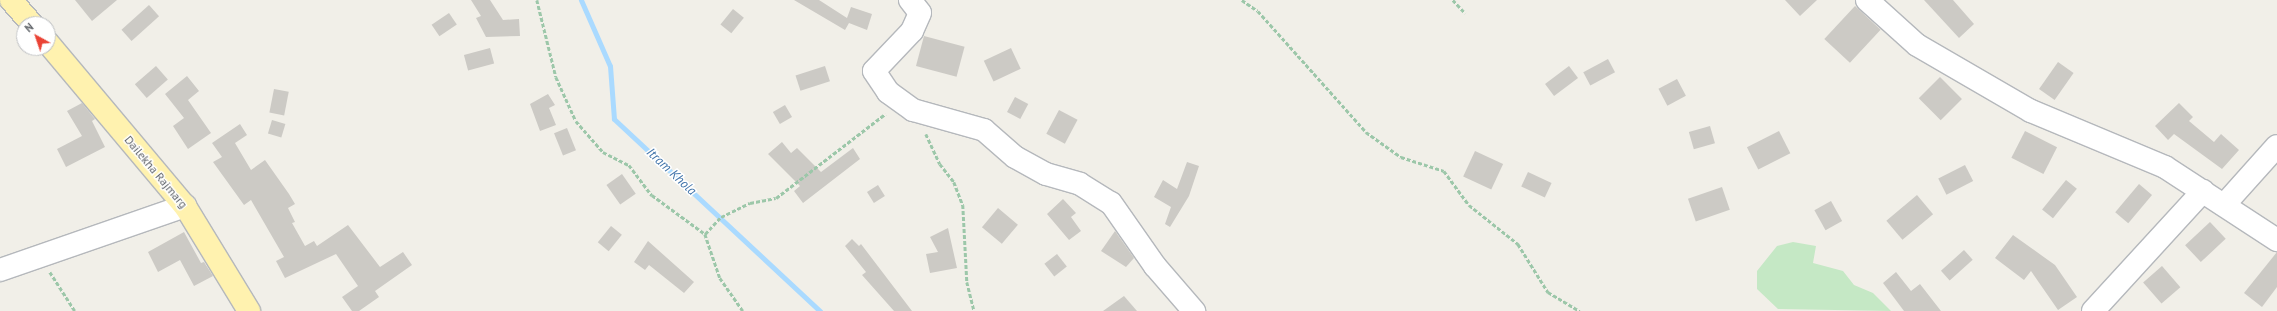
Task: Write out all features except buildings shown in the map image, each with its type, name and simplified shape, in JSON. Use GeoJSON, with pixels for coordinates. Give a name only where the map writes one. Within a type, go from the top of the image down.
{"type":"FeatureCollection","features":[{"type":"Feature","properties":{"kind":"main road"},"geometry":{"type":"LineString","coordinates":[[11,0],[25,16]]}},
{"type":"Feature","properties":{"kind":"main road","name":"Dailekha Rajmarg"},"geometry":{"type":"LineString","coordinates":[[56,53],[185,206],[249,311]]}},
{"type":"Feature","properties":{"kind":"street"},"geometry":{"type":"LineString","coordinates":[[910,0],[920,12],[912,31],[874,71],[888,92],[913,110],[984,130],[1015,157],[1046,174],[1080,184],[1112,203],[1155,266],[1194,311]]}},
{"type":"Feature","properties":{"kind":"street"},"geometry":{"type":"LineString","coordinates":[[1867,0],[1917,45],[2024,107],[2166,167],[2277,240]]}},
{"type":"Feature","properties":{"kind":"street"},"geometry":{"type":"LineString","coordinates":[[2224,205],[2277,146]]}},
{"type":"Feature","properties":{"kind":"street"},"geometry":{"type":"LineString","coordinates":[[2093,311],[2203,191]]}},
{"type":"Feature","properties":{"kind":"street"},"geometry":{"type":"LineString","coordinates":[[0,270],[38,255],[185,206]]}},
{"type":"Feature","properties":{"kind":"path"},"geometry":{"type":"LineString","coordinates":[[537,0],[556,77],[576,121],[603,152],[629,165],[652,194],[705,234],[720,278],[744,311]]}},
{"type":"Feature","properties":{"kind":"path"},"geometry":{"type":"LineString","coordinates":[[1242,0],[1258,11],[1366,132],[1401,157],[1444,171],[1469,205],[1518,244],[1548,292],[1580,311]]}},
{"type":"Feature","properties":{"kind":"path"},"geometry":{"type":"LineString","coordinates":[[1453,0],[1465,13]]}},
{"type":"Feature","properties":{"kind":"path"},"geometry":{"type":"LineString","coordinates":[[705,234],[721,217],[750,203],[776,198],[894,106],[913,110],[940,164],[954,182],[963,205],[967,282],[974,311]]}},
{"type":"Feature","properties":{"kind":"path"},"geometry":{"type":"LineString","coordinates":[[38,255],[75,311]]}},
{"type":"Feature","properties":{"kind":"green space"},"geometry":{"type":"Polygon","coordinates":[[[1793,242],[1816,246],[1813,263],[1843,271],[1854,285],[1873,293],[1891,311],[1778,309],[1757,289],[1757,271],[1777,246],[1793,242]]]}},
{"type":"Feature","properties":{"kind":"waterway","name":"Itram Khola"},"geometry":{"type":"LineString","coordinates":[[581,0],[610,66],[614,119],[820,311]]}}]}
